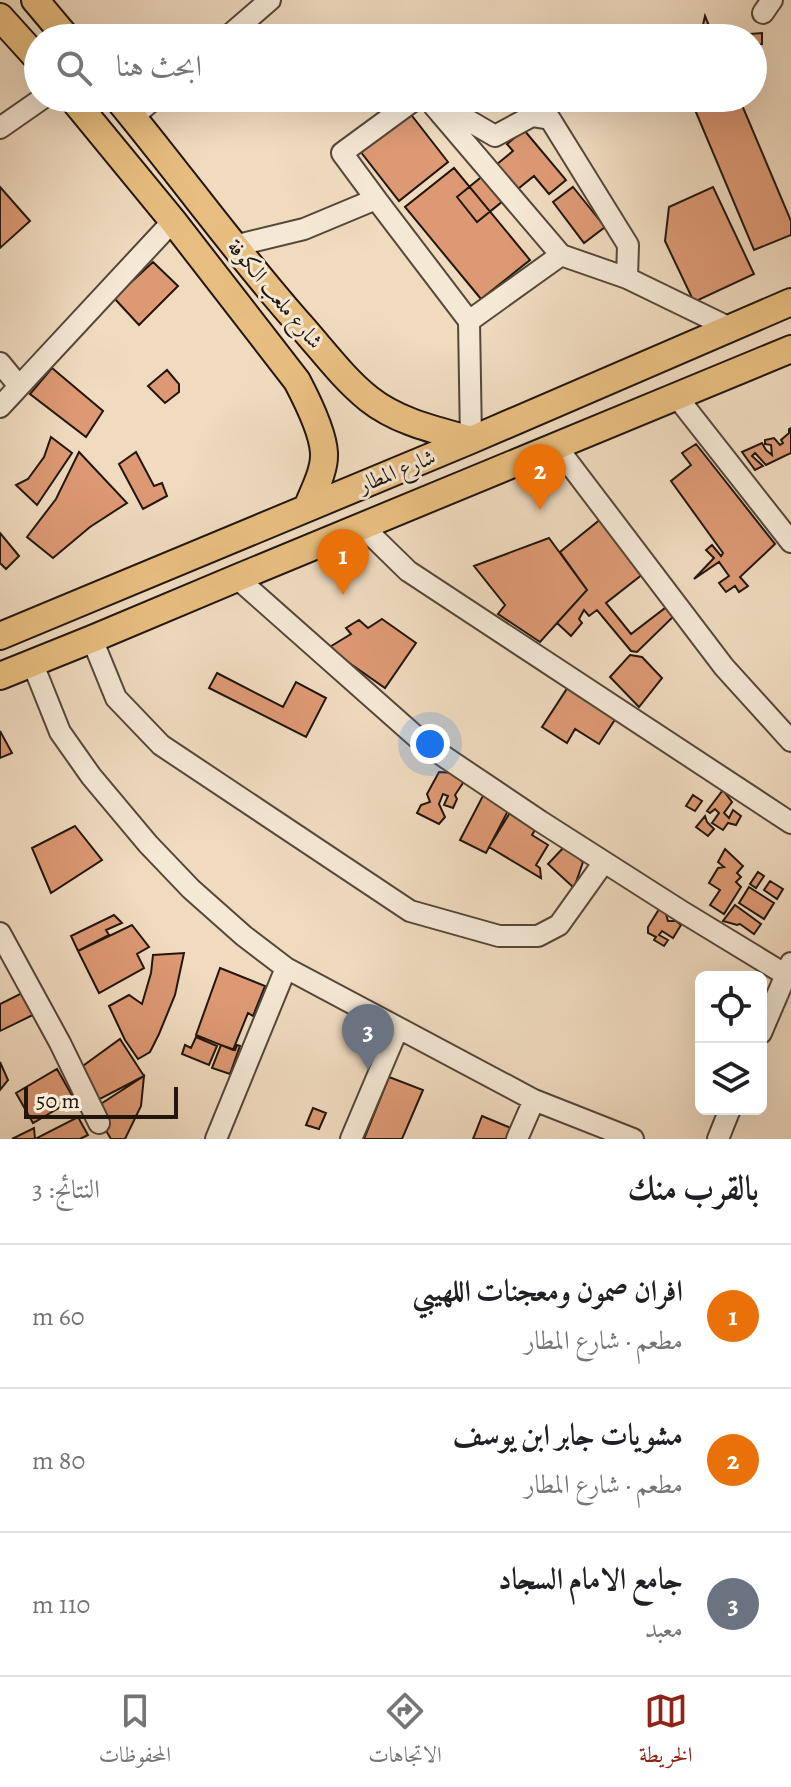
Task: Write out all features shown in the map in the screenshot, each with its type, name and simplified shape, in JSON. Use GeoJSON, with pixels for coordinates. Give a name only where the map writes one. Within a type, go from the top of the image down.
{"type":"FeatureCollection","features":[{"type":"Feature","properties":{"kind":"main road"},"geometry":{"type":"LineString","coordinates":[[35,0],[55,24]]}},
{"type":"Feature","properties":{"kind":"main road"},"geometry":{"type":"LineString","coordinates":[[0,17],[24,44]]}},
{"type":"Feature","properties":{"kind":"main road","name":"شارع ملعب الكوفة"},"geometry":{"type":"LineString","coordinates":[[83,112],[297,381],[312,409],[324,453],[320,475],[307,508]]}},
{"type":"Feature","properties":{"kind":"main road","name":"شارع ملعب الكوفة"},"geometry":{"type":"LineString","coordinates":[[128,112],[264,283],[335,366],[369,399],[395,415],[471,440]]}},
{"type":"Feature","properties":{"kind":"main road"},"geometry":{"type":"LineString","coordinates":[[238,305],[257,301],[264,290],[264,283]]}},
{"type":"Feature","properties":{"kind":"main road","name":"شارع المطار"},"geometry":{"type":"LineString","coordinates":[[0,636],[471,440],[791,302]]}},
{"type":"Feature","properties":{"kind":"main road","name":"شارع المطار"},"geometry":{"type":"LineString","coordinates":[[0,676],[791,349]]}},
{"type":"Feature","properties":{"kind":"street"},"geometry":{"type":"LineString","coordinates":[[242,24],[270,0]]}},
{"type":"Feature","properties":{"kind":"street"},"geometry":{"type":"LineString","coordinates":[[0,128],[24,111]]}},
{"type":"Feature","properties":{"kind":"street"},"geometry":{"type":"LineString","coordinates":[[398,112],[342,153],[469,321],[471,440]]}},
{"type":"Feature","properties":{"kind":"street"},"geometry":{"type":"LineString","coordinates":[[440,112],[561,255],[627,278],[730,328]]}},
{"type":"Feature","properties":{"kind":"street"},"geometry":{"type":"LineString","coordinates":[[453,112],[495,136],[532,116],[550,119],[628,245],[627,278]]}},
{"type":"Feature","properties":{"kind":"street"},"geometry":{"type":"LineString","coordinates":[[234,246],[304,229],[376,199]]}},
{"type":"Feature","properties":{"kind":"street"},"geometry":{"type":"LineString","coordinates":[[0,407],[173,221]]}},
{"type":"Feature","properties":{"kind":"street"},"geometry":{"type":"LineString","coordinates":[[469,321],[561,255]]}},
{"type":"Feature","properties":{"kind":"street"},"geometry":{"type":"LineString","coordinates":[[0,363],[19,386]]}},
{"type":"Feature","properties":{"kind":"street"},"geometry":{"type":"LineString","coordinates":[[677,397],[791,542]]}},
{"type":"Feature","properties":{"kind":"street"},"geometry":{"type":"LineString","coordinates":[[556,446],[724,667],[791,741]]}},
{"type":"Feature","properties":{"kind":"street"},"geometry":{"type":"LineString","coordinates":[[362,526],[408,571],[791,823]]}},
{"type":"Feature","properties":{"kind":"street"},"geometry":{"type":"LineString","coordinates":[[237,578],[421,741],[604,862],[789,972],[767,1020]]}},
{"type":"Feature","properties":{"kind":"street"},"geometry":{"type":"LineString","coordinates":[[92,639],[116,698],[161,745],[410,911],[499,936],[538,936],[559,925],[604,862]]}},
{"type":"Feature","properties":{"kind":"street"},"geometry":{"type":"LineString","coordinates":[[32,662],[60,732],[91,776],[138,833],[191,889],[244,936],[286,968],[534,1100],[633,1139]]}},
{"type":"Feature","properties":{"kind":"street"},"geometry":{"type":"LineString","coordinates":[[0,933],[99,1123]]}},
{"type":"Feature","properties":{"kind":"street"},"geometry":{"type":"LineString","coordinates":[[216,1139],[286,968]]}},
{"type":"Feature","properties":{"kind":"street"},"geometry":{"type":"LineString","coordinates":[[351,1139],[398,1028]]}},
{"type":"Feature","properties":{"kind":"street"},"geometry":{"type":"LineString","coordinates":[[517,1139],[534,1100]]}},
{"type":"Feature","properties":{"kind":"street"},"geometry":{"type":"LineString","coordinates":[[718,1139],[728,1115]]}},
{"type":"Feature","properties":{"kind":"building"},"geometry":{"type":"Polygon","coordinates":[[[409,112],[448,162],[399,201],[360,151],[409,112]]]}},
{"type":"Feature","properties":{"kind":"building"},"geometry":{"type":"Polygon","coordinates":[[[696,112],[745,112],[791,221],[791,235],[754,250],[696,112]]]}},
{"type":"Feature","properties":{"kind":"building"},"geometry":{"type":"Polygon","coordinates":[[[524,130],[566,180],[549,194],[534,176],[477,222],[457,197],[513,151],[507,144],[524,130]]]}},
{"type":"Feature","properties":{"kind":"building"},"geometry":{"type":"Polygon","coordinates":[[[454,168],[530,260],[481,299],[405,207],[454,168]]]}},
{"type":"Feature","properties":{"kind":"building"},"geometry":{"type":"Polygon","coordinates":[[[0,187],[30,221],[0,248],[0,187]]]}},
{"type":"Feature","properties":{"kind":"building"},"geometry":{"type":"Polygon","coordinates":[[[573,187],[605,227],[584,243],[553,202],[573,187]]]}},
{"type":"Feature","properties":{"kind":"building"},"geometry":{"type":"Polygon","coordinates":[[[713,187],[754,274],[694,302],[665,241],[669,207],[713,187]]]}},
{"type":"Feature","properties":{"kind":"building"},"geometry":{"type":"Polygon","coordinates":[[[153,262],[178,286],[139,325],[114,298],[153,262]]]}},
{"type":"Feature","properties":{"kind":"building"},"geometry":{"type":"Polygon","coordinates":[[[52,368],[103,411],[86,437],[30,394],[52,368]]]}},
{"type":"Feature","properties":{"kind":"building"},"geometry":{"type":"Polygon","coordinates":[[[167,370],[179,384],[179,392],[165,403],[148,386],[167,370]]]}},
{"type":"Feature","properties":{"kind":"building"},"geometry":{"type":"Polygon","coordinates":[[[791,428],[791,453],[766,465],[755,453],[752,456],[763,466],[755,470],[742,452],[762,443],[772,455],[771,445],[765,444],[765,440],[774,438],[780,445],[791,428]]]}},
{"type":"Feature","properties":{"kind":"building"},"geometry":{"type":"Polygon","coordinates":[[[51,437],[72,453],[37,505],[16,485],[28,479],[44,457],[51,437]]]}},
{"type":"Feature","properties":{"kind":"building"},"geometry":{"type":"Polygon","coordinates":[[[696,444],[775,544],[740,577],[748,586],[739,592],[735,586],[726,592],[719,583],[729,576],[719,562],[694,579],[714,558],[706,550],[712,545],[721,556],[723,553],[671,481],[691,465],[682,453],[696,444]]]}},
{"type":"Feature","properties":{"kind":"building"},"geometry":{"type":"Polygon","coordinates":[[[79,452],[127,503],[90,527],[53,558],[27,537],[56,499],[79,452]]]}},
{"type":"Feature","properties":{"kind":"building"},"geometry":{"type":"Polygon","coordinates":[[[136,452],[154,486],[162,483],[167,496],[143,509],[119,464],[136,452]]]}},
{"type":"Feature","properties":{"kind":"building"},"geometry":{"type":"Polygon","coordinates":[[[607,514],[648,570],[606,603],[631,634],[669,605],[676,614],[637,652],[631,651],[597,610],[589,616],[584,610],[579,619],[582,623],[571,636],[557,623],[587,590],[560,552],[607,514]]]}},
{"type":"Feature","properties":{"kind":"building"},"geometry":{"type":"Polygon","coordinates":[[[0,533],[19,556],[6,569],[0,563],[0,533]]]}},
{"type":"Feature","properties":{"kind":"building"},"geometry":{"type":"Polygon","coordinates":[[[549,538],[587,590],[540,642],[498,614],[505,605],[474,566],[549,538]]]}},
{"type":"Feature","properties":{"kind":"building"},"geometry":{"type":"Polygon","coordinates":[[[382,619],[416,643],[385,688],[328,648],[351,634],[346,628],[359,620],[368,628],[382,619]]]}},
{"type":"Feature","properties":{"kind":"building"},"geometry":{"type":"Polygon","coordinates":[[[630,655],[642,657],[662,678],[639,707],[610,677],[630,655]]]}},
{"type":"Feature","properties":{"kind":"building"},"geometry":{"type":"Polygon","coordinates":[[[217,673],[283,707],[296,682],[326,698],[306,737],[209,688],[217,673]]]}},
{"type":"Feature","properties":{"kind":"building"},"geometry":{"type":"Polygon","coordinates":[[[570,684],[618,715],[599,744],[575,729],[567,743],[542,727],[570,684]]]}},
{"type":"Feature","properties":{"kind":"building"},"geometry":{"type":"Polygon","coordinates":[[[0,731],[12,753],[0,758],[0,731]]]}},
{"type":"Feature","properties":{"kind":"building"},"geometry":{"type":"Polygon","coordinates":[[[439,772],[455,773],[465,780],[455,795],[457,799],[453,808],[444,805],[448,796],[443,794],[439,804],[445,817],[439,824],[417,813],[421,805],[430,802],[427,794],[439,772]]]}},
{"type":"Feature","properties":{"kind":"building"},"geometry":{"type":"Polygon","coordinates":[[[486,790],[512,803],[486,853],[460,840],[486,790]]]}},
{"type":"Feature","properties":{"kind":"building"},"geometry":{"type":"Polygon","coordinates":[[[723,790],[732,802],[724,813],[729,818],[733,810],[741,816],[736,825],[728,823],[723,830],[712,823],[719,813],[715,809],[710,813],[707,811],[723,790]]]}},
{"type":"Feature","properties":{"kind":"building"},"geometry":{"type":"Polygon","coordinates":[[[693,795],[702,801],[695,811],[686,806],[693,795]]]}},
{"type":"Feature","properties":{"kind":"building"},"geometry":{"type":"Polygon","coordinates":[[[514,806],[540,821],[532,835],[548,845],[536,865],[540,868],[541,878],[489,847],[514,806]]]}},
{"type":"Feature","properties":{"kind":"building"},"geometry":{"type":"Polygon","coordinates":[[[705,816],[714,829],[708,836],[696,827],[705,816]]]}},
{"type":"Feature","properties":{"kind":"building"},"geometry":{"type":"Polygon","coordinates":[[[75,826],[102,860],[51,893],[32,848],[75,826]]]}},
{"type":"Feature","properties":{"kind":"building"},"geometry":{"type":"Polygon","coordinates":[[[565,846],[583,862],[574,888],[548,864],[565,846]]]}},
{"type":"Feature","properties":{"kind":"building"},"geometry":{"type":"Polygon","coordinates":[[[725,849],[743,866],[737,873],[741,877],[736,882],[741,887],[724,914],[710,905],[720,890],[709,883],[718,868],[724,867],[718,862],[725,849]]]}},
{"type":"Feature","properties":{"kind":"building"},"geometry":{"type":"Polygon","coordinates":[[[758,872],[764,876],[756,888],[750,884],[758,872]]]}},
{"type":"Feature","properties":{"kind":"building"},"geometry":{"type":"Polygon","coordinates":[[[770,881],[783,889],[777,899],[764,890],[770,881]]]}},
{"type":"Feature","properties":{"kind":"building"},"geometry":{"type":"Polygon","coordinates":[[[749,887],[774,903],[764,919],[739,903],[749,887]]]}},
{"type":"Feature","properties":{"kind":"building"},"geometry":{"type":"Polygon","coordinates":[[[735,905],[761,924],[754,934],[740,924],[723,921],[735,905]]]}},
{"type":"Feature","properties":{"kind":"building"},"geometry":{"type":"Polygon","coordinates":[[[661,906],[668,921],[681,925],[673,938],[662,931],[659,935],[668,940],[664,946],[648,933],[648,927],[661,906]]]}},
{"type":"Feature","properties":{"kind":"building"},"geometry":{"type":"Polygon","coordinates":[[[114,915],[122,923],[106,930],[109,935],[78,951],[71,936],[114,915]]]}},
{"type":"Feature","properties":{"kind":"building"},"geometry":{"type":"Polygon","coordinates":[[[132,925],[149,947],[137,954],[144,968],[99,993],[78,951],[132,925]]]}},
{"type":"Feature","properties":{"kind":"building"},"geometry":{"type":"Polygon","coordinates":[[[184,953],[175,995],[159,1034],[150,1052],[138,1059],[109,1006],[129,995],[142,1004],[153,955],[184,953]]]}},
{"type":"Feature","properties":{"kind":"building"},"geometry":{"type":"Polygon","coordinates":[[[220,968],[265,986],[253,1016],[248,1013],[233,1050],[196,1035],[220,968]]]}},
{"type":"Feature","properties":{"kind":"building"},"geometry":{"type":"Polygon","coordinates":[[[26,991],[37,1013],[0,1031],[0,1004],[26,991]]]}},
{"type":"Feature","properties":{"kind":"building"},"geometry":{"type":"Polygon","coordinates":[[[196,1037],[217,1046],[209,1065],[182,1054],[185,1045],[191,1048],[196,1037]]]}},
{"type":"Feature","properties":{"kind":"building"},"geometry":{"type":"Polygon","coordinates":[[[120,1039],[144,1076],[96,1101],[80,1068],[120,1039]]]}},
{"type":"Feature","properties":{"kind":"building"},"geometry":{"type":"Polygon","coordinates":[[[221,1045],[235,1050],[237,1045],[240,1046],[230,1074],[212,1068],[221,1045]]]}},
{"type":"Feature","properties":{"kind":"building"},"geometry":{"type":"Polygon","coordinates":[[[0,1062],[8,1080],[0,1090],[0,1062]]]}},
{"type":"Feature","properties":{"kind":"building"},"geometry":{"type":"Polygon","coordinates":[[[57,1069],[74,1099],[33,1123],[16,1093],[57,1069]]]}},
{"type":"Feature","properties":{"kind":"building"},"geometry":{"type":"Polygon","coordinates":[[[144,1076],[141,1106],[125,1139],[111,1139],[93,1109],[144,1076]]]}},
{"type":"Feature","properties":{"kind":"building"},"geometry":{"type":"Polygon","coordinates":[[[389,1077],[423,1090],[402,1139],[364,1139],[389,1077]]]}},
{"type":"Feature","properties":{"kind":"building"},"geometry":{"type":"Polygon","coordinates":[[[313,1108],[326,1113],[319,1129],[306,1125],[313,1108]]]}},
{"type":"Feature","properties":{"kind":"building"},"geometry":{"type":"Polygon","coordinates":[[[482,1116],[511,1128],[506,1139],[473,1139],[482,1116]]]}},
{"type":"Feature","properties":{"kind":"building"},"geometry":{"type":"Polygon","coordinates":[[[78,1117],[88,1135],[80,1139],[37,1138],[78,1117]]]}},
{"type":"Feature","properties":{"kind":"building"},"geometry":{"type":"Polygon","coordinates":[[[34,1128],[35,1139],[12,1139],[34,1128]]]}},
{"type":"Feature","properties":{"kind":"place","name":"مشويات جابر ابن يوسف"},"geometry":{"type":"Point","coordinates":[540,510]}},
{"type":"Feature","properties":{"kind":"place","name":"افران صمون ومعجنات اللهيبي"},"geometry":{"type":"Point","coordinates":[343,595]}},
{"type":"Feature","properties":{"kind":"place","name":"جامع الامام السجاد"},"geometry":{"type":"Point","coordinates":[368,1070]}}]}
